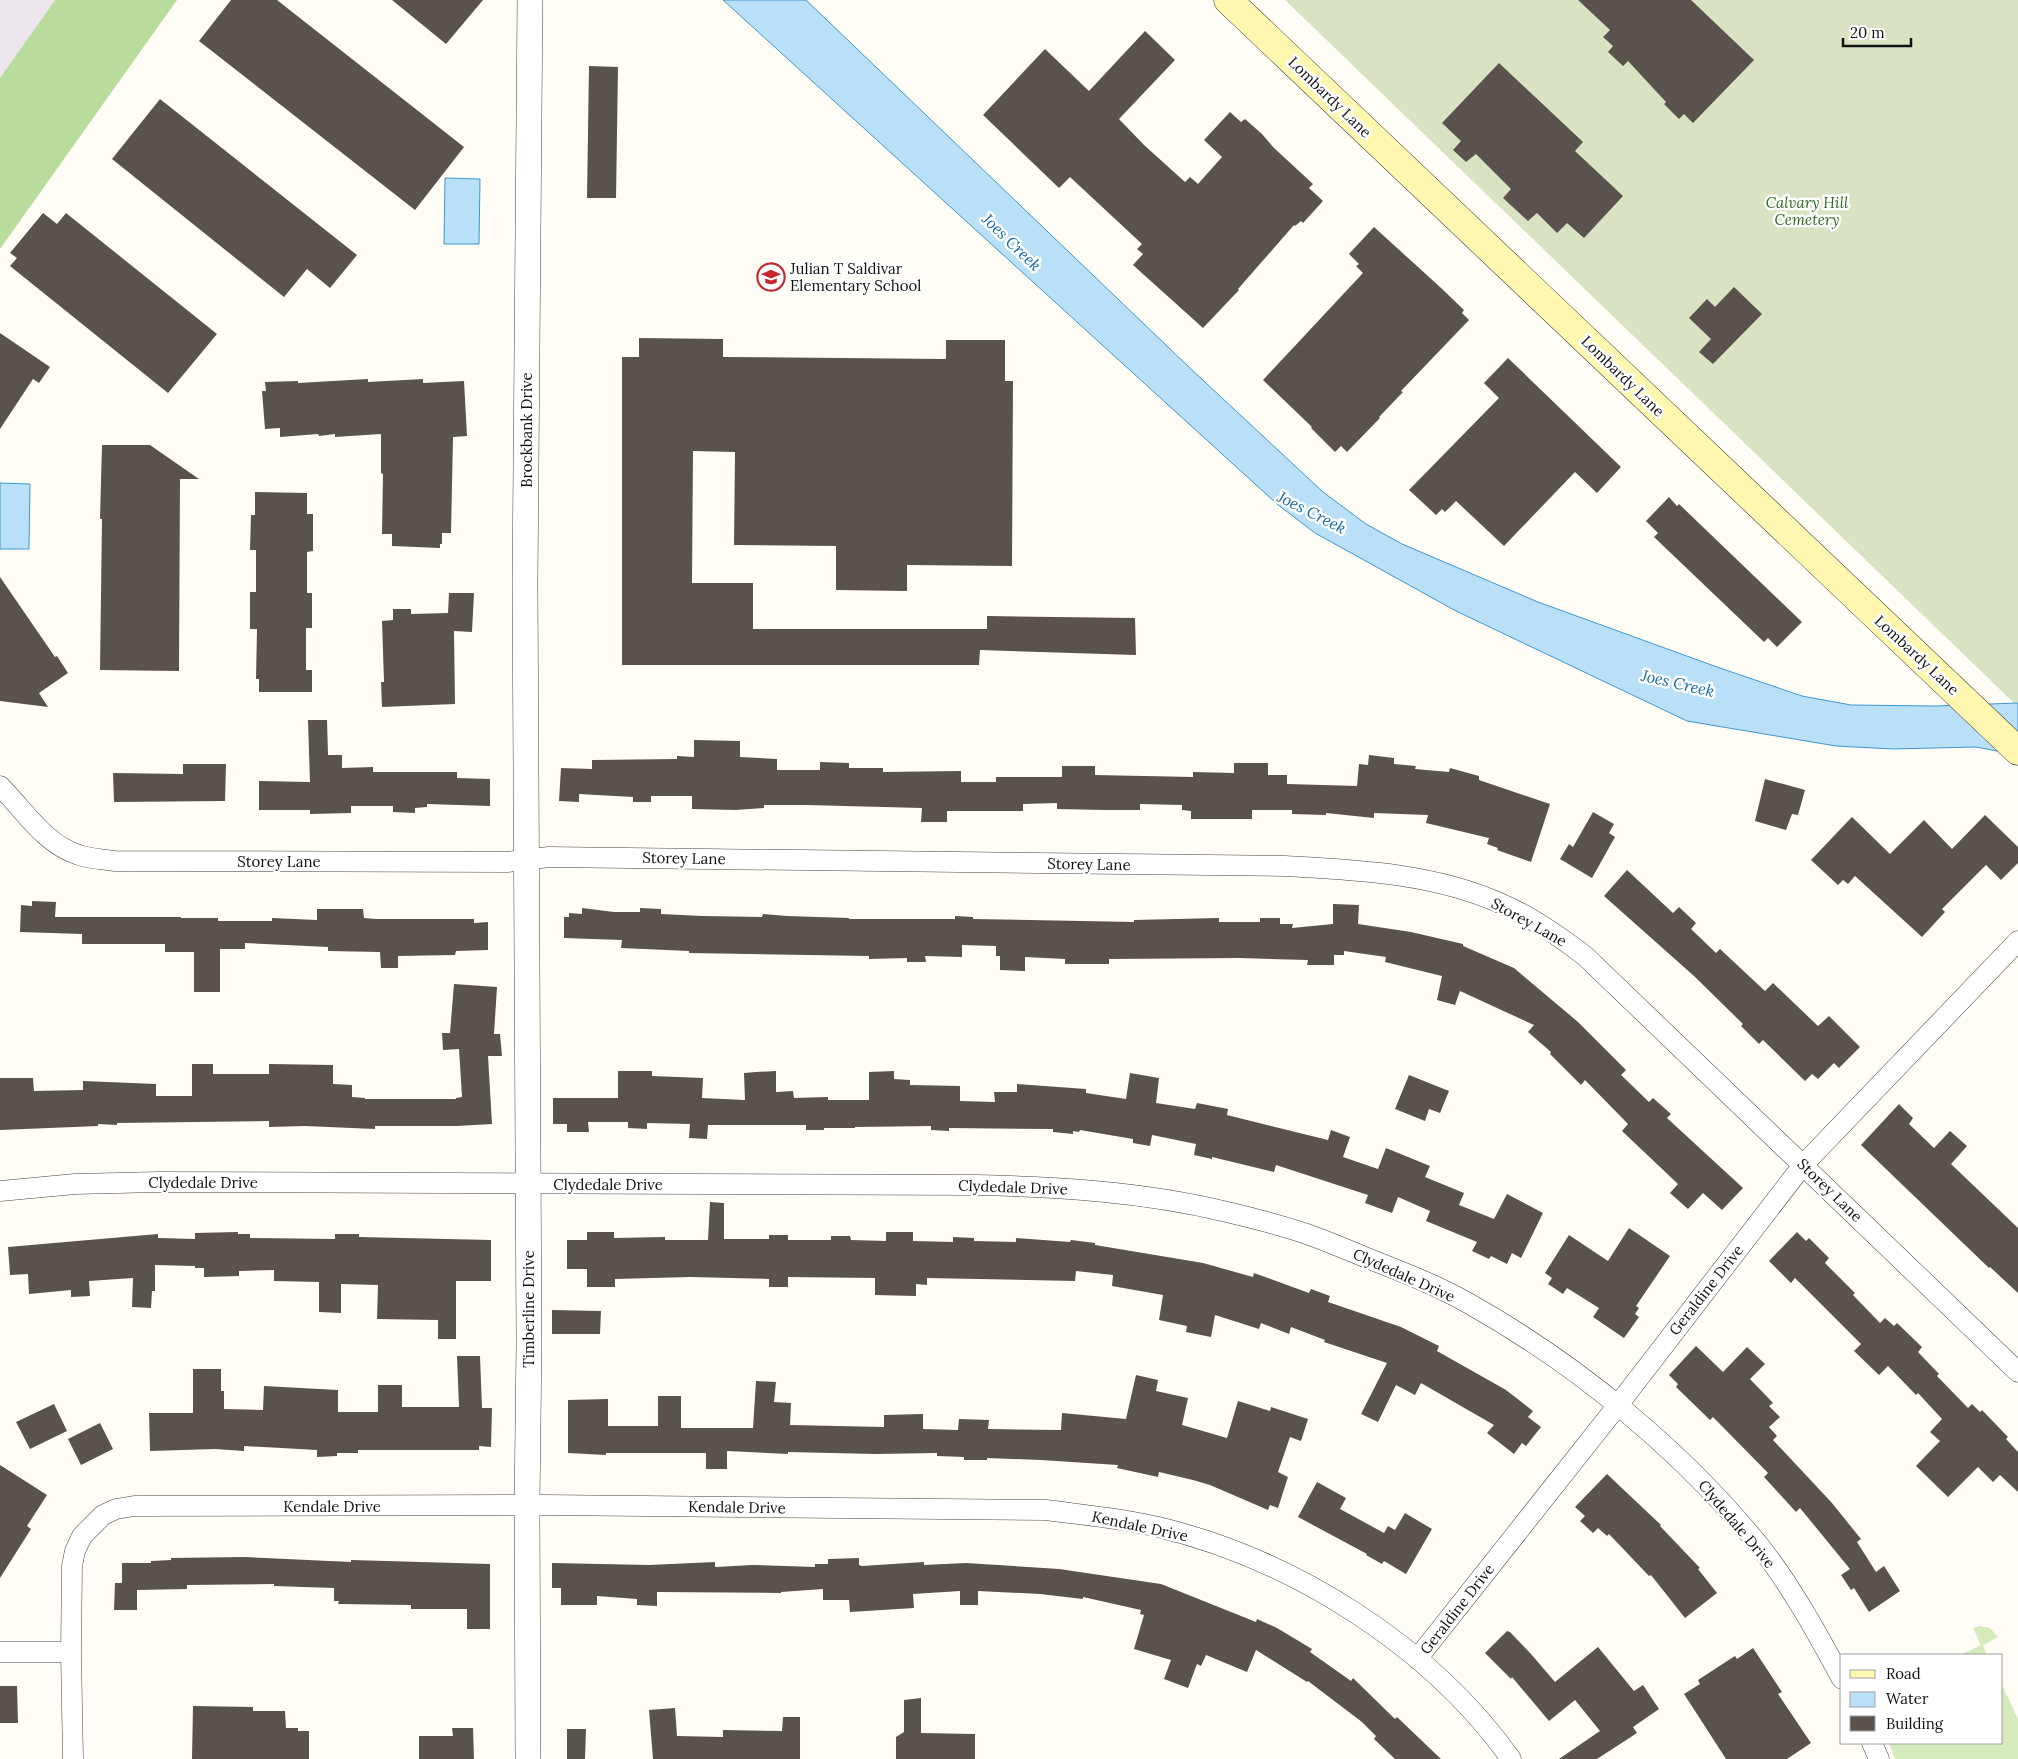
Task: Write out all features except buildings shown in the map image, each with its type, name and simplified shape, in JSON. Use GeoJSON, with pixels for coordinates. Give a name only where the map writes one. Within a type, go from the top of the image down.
{"type":"FeatureCollection","features":[{"type":"Feature","properties":{"kind":"main road","name":"Lombardy Lane"},"geometry":{"type":"LineString","coordinates":[[1228,0],[2018,751]]}},
{"type":"Feature","properties":{"kind":"street","name":"Brockbank Drive"},"geometry":{"type":"LineString","coordinates":[[526,859],[525,572],[530,0]]}},
{"type":"Feature","properties":{"kind":"street","name":"Storey Lane"},"geometry":{"type":"LineString","coordinates":[[0,786],[37,828],[56,844],[79,855],[114,861],[507,862],[549,856],[1285,866],[1350,870],[1416,878],[1463,889],[1502,904],[1557,934],[1585,956],[2018,1372]]}},
{"type":"Feature","properties":{"kind":"street","name":"Timberline Drive"},"geometry":{"type":"LineString","coordinates":[[526,859],[529,1343],[527,1505],[528,1759]]}},
{"type":"Feature","properties":{"kind":"street","name":"Geraldine Drive"},"geometry":{"type":"LineString","coordinates":[[1417,1659],[1618,1405],[1803,1165],[2018,941]]}},
{"type":"Feature","properties":{"kind":"street","name":"Clydedale Drive"},"geometry":{"type":"LineString","coordinates":[[0,1191],[75,1184],[158,1182],[976,1185],[1060,1187],[1142,1197],[1226,1212],[1304,1233],[1398,1271],[1467,1303],[1533,1343],[1618,1405],[1670,1450],[1720,1499],[1763,1552],[1822,1642],[1840,1675]]}},
{"type":"Feature","properties":{"kind":"street","name":"Kendale Drive"},"geometry":{"type":"LineString","coordinates":[[73,1759],[72,1566],[75,1551],[82,1536],[103,1515],[116,1509],[134,1506],[527,1505],[1036,1510],[1111,1518],[1158,1527],[1203,1540],[1256,1560],[1292,1577],[1338,1603],[1381,1631],[1444,1683],[1477,1717],[1511,1759]]}},
{"type":"Feature","properties":{"kind":"street"},"geometry":{"type":"LineString","coordinates":[[0,1652],[71,1652]]}},
{"type":"Feature","properties":{"kind":"street"},"geometry":{"type":"LineString","coordinates":[[1872,1744],[1879,1759]]}},
{"type":"Feature","properties":{"kind":"shaded area"},"geometry":{"type":"Polygon","coordinates":[[[0,0],[55,0],[0,78],[0,0]]]}},
{"type":"Feature","properties":{"kind":"green space"},"geometry":{"type":"Polygon","coordinates":[[[55,0],[177,0],[0,249],[0,78],[55,0]]]}},
{"type":"Feature","properties":{"kind":"green space","name":"Calvary Hill Cemetery"},"geometry":{"type":"Polygon","coordinates":[[[1285,0],[2018,0],[2018,702],[2014,703],[1285,0]]]}},
{"type":"Feature","properties":{"kind":"green space"},"geometry":{"type":"Polygon","coordinates":[[[1979,1626],[1990,1628],[1998,1637],[1983,1645],[1987,1654],[1962,1654],[1981,1645],[1973,1628],[1979,1626]]]}},
{"type":"Feature","properties":{"kind":"green space"},"geometry":{"type":"Polygon","coordinates":[[[2003,1687],[2018,1719],[2018,1759],[1895,1759],[1889,1744],[2003,1744],[2003,1687]]]}},
{"type":"Feature","properties":{"kind":"water","name":"Joes Creek"},"geometry":{"type":"Polygon","coordinates":[[[723,0],[806,0],[1192,370],[1323,492],[1366,524],[1402,544],[1538,602],[1802,696],[1851,705],[1935,706],[2018,703],[2018,755],[1976,747],[1893,749],[1836,746],[1687,721],[1456,611],[1315,533],[1277,504],[723,0]]]}},
{"type":"Feature","properties":{"kind":"water"},"geometry":{"type":"Polygon","coordinates":[[[445,178],[480,179],[479,244],[444,244],[445,178]]]}},
{"type":"Feature","properties":{"kind":"water"},"geometry":{"type":"Polygon","coordinates":[[[0,483],[30,484],[29,549],[0,549],[0,483]]]}},
{"type":"Feature","properties":{"kind":"place","name":"Julian T Saldivar Elementary School"},"geometry":{"type":"Point","coordinates":[771,277]}}]}
